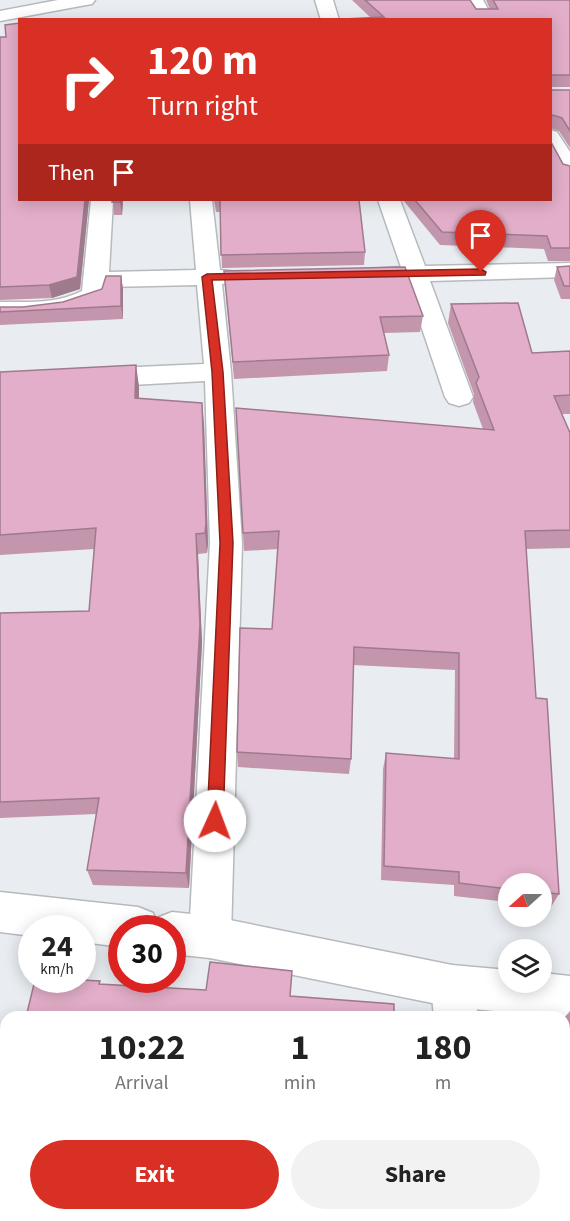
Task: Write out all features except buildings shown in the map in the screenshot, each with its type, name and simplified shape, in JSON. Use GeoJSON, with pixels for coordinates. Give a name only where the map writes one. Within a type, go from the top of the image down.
{"type":"FeatureCollection","features":[{"type":"Feature","properties":{"kind":"street"},"geometry":{"type":"LineString","coordinates":[[0,16],[86,0]]}},
{"type":"Feature","properties":{"kind":"street"},"geometry":{"type":"LineString","coordinates":[[324,0],[329,18]]}},
{"type":"Feature","properties":{"kind":"street"},"geometry":{"type":"LineString","coordinates":[[474,0],[484,18]]}},
{"type":"Feature","properties":{"kind":"street"},"geometry":{"type":"LineString","coordinates":[[552,140],[570,171]]}},
{"type":"Feature","properties":{"kind":"street"},"geometry":{"type":"LineString","coordinates":[[0,310],[40,310],[76,304],[94,295],[102,201]]}},
{"type":"Feature","properties":{"kind":"street"},"geometry":{"type":"LineString","coordinates":[[201,201],[218,372],[226,543],[191,935],[454,1001],[570,997]]}},
{"type":"Feature","properties":{"kind":"street"},"geometry":{"type":"LineString","coordinates":[[389,201],[459,397]]}},
{"type":"Feature","properties":{"kind":"street"},"geometry":{"type":"LineString","coordinates":[[334,275],[570,270]]}},
{"type":"Feature","properties":{"kind":"street"},"geometry":{"type":"LineString","coordinates":[[96,280],[253,276]]}},
{"type":"Feature","properties":{"kind":"street"},"geometry":{"type":"LineString","coordinates":[[69,379],[218,372]]}},
{"type":"Feature","properties":{"kind":"street"},"geometry":{"type":"LineString","coordinates":[[0,912],[108,925]]}},
{"type":"Feature","properties":{"kind":"route"},"geometry":{"type":"LineString","coordinates":[[215,821],[226,543],[218,372],[207,277],[481,272]]}}]}
